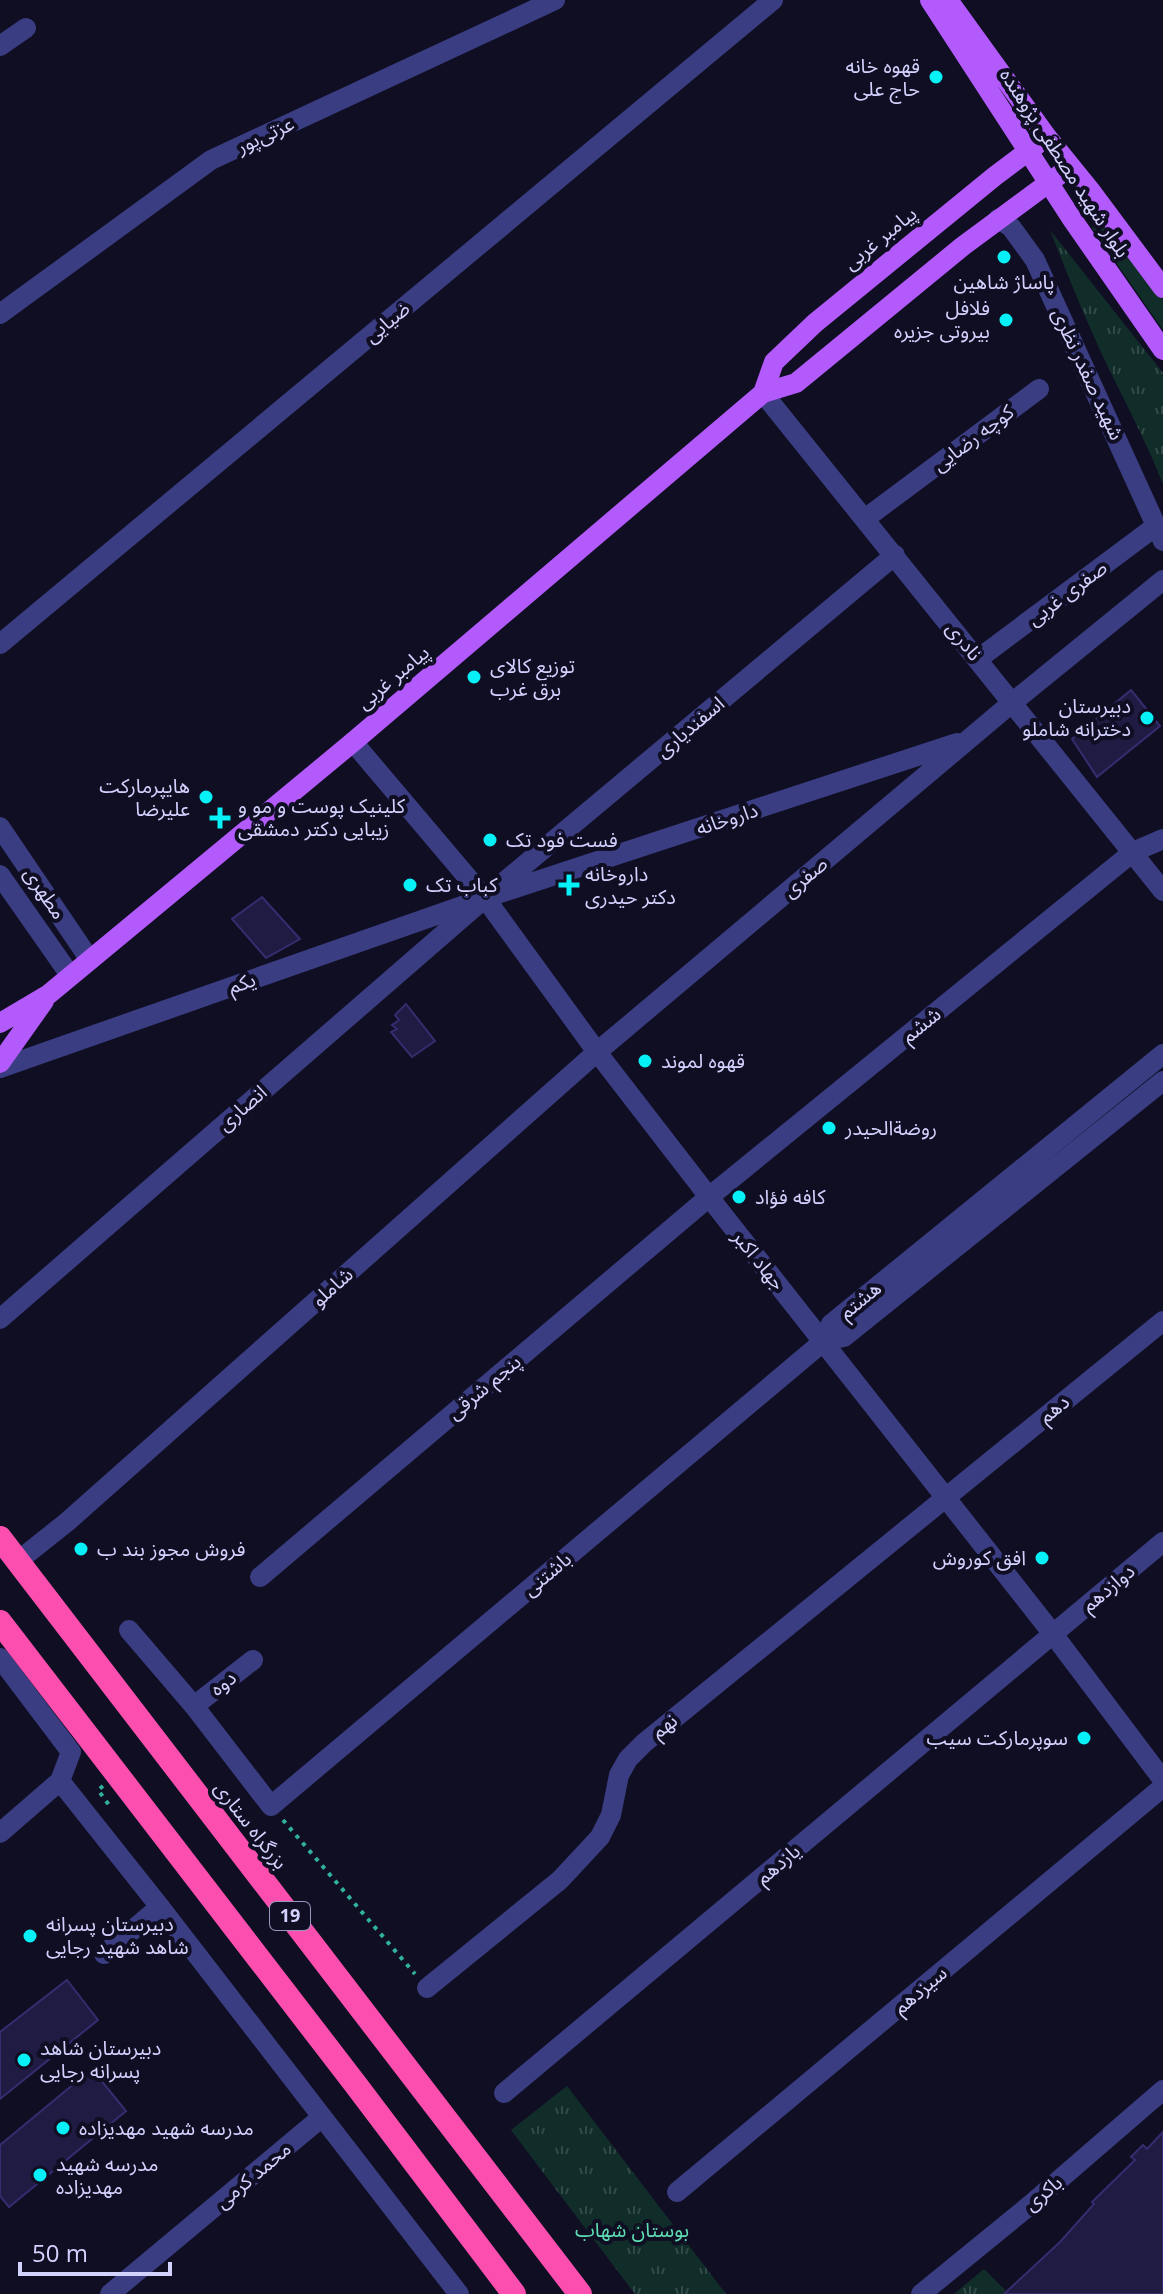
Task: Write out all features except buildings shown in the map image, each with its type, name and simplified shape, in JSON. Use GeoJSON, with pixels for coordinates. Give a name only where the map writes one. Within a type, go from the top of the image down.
{"type":"FeatureCollection","features":[{"type":"Feature","properties":{"kind":"highway","name":"بزرگراه ستاری"},"geometry":{"type":"LineString","coordinates":[[0,1538],[580,2294]]}},
{"type":"Feature","properties":{"kind":"highway","name":"19"},"geometry":{"type":"LineString","coordinates":[[0,1622],[514,2294]]}},
{"type":"Feature","properties":{"kind":"main road","name":"بلوار شهید مصطفی پژوهنده"},"geometry":{"type":"LineString","coordinates":[[930,0],[1027,151],[1163,350]]}},
{"type":"Feature","properties":{"kind":"main road","name":"بلوار شهید مصطفی پژوهنده"},"geometry":{"type":"LineString","coordinates":[[948,0],[1047,137],[1163,288]]}},
{"type":"Feature","properties":{"kind":"main road","name":"پیامبر غربی"},"geometry":{"type":"LineString","coordinates":[[763,393],[774,362],[815,323],[1047,137]]}},
{"type":"Feature","properties":{"kind":"main road","name":"پیامبر غربی"},"geometry":{"type":"LineString","coordinates":[[0,1023],[49,994],[353,742],[763,393],[796,383],[998,219],[1070,167]]}},
{"type":"Feature","properties":{"kind":"main road","name":"پیامبر غربی"},"geometry":{"type":"LineString","coordinates":[[0,1065],[49,994]]}},
{"type":"Feature","properties":{"kind":"street","name":"عزتی‌پور"},"geometry":{"type":"LineString","coordinates":[[0,314],[211,160],[555,0]]}},
{"type":"Feature","properties":{"kind":"street","name":"ضیایی"},"geometry":{"type":"LineString","coordinates":[[0,644],[773,0]]}},
{"type":"Feature","properties":{"kind":"street"},"geometry":{"type":"LineString","coordinates":[[0,46],[26,28]]}},
{"type":"Feature","properties":{"kind":"street","name":"شهید صفدر نظری"},"geometry":{"type":"LineString","coordinates":[[998,219],[1011,227],[1035,260],[1160,533]]}},
{"type":"Feature","properties":{"kind":"street","name":"کوچه رضایی"},"geometry":{"type":"LineString","coordinates":[[866,518],[1039,389]]}},
{"type":"Feature","properties":{"kind":"street","name":"نادری"},"geometry":{"type":"LineString","coordinates":[[763,393],[1163,891]]}},
{"type":"Feature","properties":{"kind":"street","name":"صفری غربی"},"geometry":{"type":"LineString","coordinates":[[978,659],[1160,533]]}},
{"type":"Feature","properties":{"kind":"street","name":"اسفندیاری"},"geometry":{"type":"LineString","coordinates":[[485,898],[895,555]]}},
{"type":"Feature","properties":{"kind":"street"},"geometry":{"type":"LineString","coordinates":[[1013,702],[1163,580]]}},
{"type":"Feature","properties":{"kind":"street","name":"صفری"},"geometry":{"type":"LineString","coordinates":[[597,1052],[1013,702]]}},
{"type":"Feature","properties":{"kind":"street","name":"داروخانه"},"geometry":{"type":"LineString","coordinates":[[485,898],[969,739]]}},
{"type":"Feature","properties":{"kind":"street","name":"جهاد اکبر"},"geometry":{"type":"LineString","coordinates":[[353,742],[485,898],[597,1052],[1053,1634],[1163,1780]]}},
{"type":"Feature","properties":{"kind":"street","name":"مطهری"},"geometry":{"type":"LineString","coordinates":[[0,827],[90,960]]}},
{"type":"Feature","properties":{"kind":"street","name":"ششم"},"geometry":{"type":"LineString","coordinates":[[709,1197],[1133,852],[1163,839]]}},
{"type":"Feature","properties":{"kind":"street","name":"مطهری"},"geometry":{"type":"LineString","coordinates":[[0,875],[70,975]]}},
{"type":"Feature","properties":{"kind":"street","name":"یکم"},"geometry":{"type":"LineString","coordinates":[[0,1065],[485,898]]}},
{"type":"Feature","properties":{"kind":"street","name":"انصاری"},"geometry":{"type":"LineString","coordinates":[[0,1319],[485,898]]}},
{"type":"Feature","properties":{"kind":"street","name":"شاملو"},"geometry":{"type":"LineString","coordinates":[[18,1561],[67,1522],[597,1052]]}},
{"type":"Feature","properties":{"kind":"street","name":"هشتم"},"geometry":{"type":"LineString","coordinates":[[824,1341],[831,1324],[1163,1054]]}},
{"type":"Feature","properties":{"kind":"street","name":"هشتم"},"geometry":{"type":"LineString","coordinates":[[824,1341],[844,1337],[1163,1081]]}},
{"type":"Feature","properties":{"kind":"street","name":"پنجم شرقی"},"geometry":{"type":"LineString","coordinates":[[260,1577],[709,1197]]}},
{"type":"Feature","properties":{"kind":"street","name":"دهم"},"geometry":{"type":"LineString","coordinates":[[945,1497],[1163,1321]]}},
{"type":"Feature","properties":{"kind":"street","name":"باشتنی"},"geometry":{"type":"LineString","coordinates":[[271,1806],[824,1341]]}},
{"type":"Feature","properties":{"kind":"street","name":"نهم"},"geometry":{"type":"LineString","coordinates":[[427,1988],[560,1880],[600,1837],[611,1815],[619,1775],[628,1759],[644,1743],[945,1497]]}},
{"type":"Feature","properties":{"kind":"street","name":"دوازدهم"},"geometry":{"type":"LineString","coordinates":[[1053,1634],[1163,1542]]}},
{"type":"Feature","properties":{"kind":"street"},"geometry":{"type":"LineString","coordinates":[[129,1630],[194,1706],[271,1806]]}},
{"type":"Feature","properties":{"kind":"street","name":"یازدهم"},"geometry":{"type":"LineString","coordinates":[[504,2093],[1053,1634]]}},
{"type":"Feature","properties":{"kind":"street"},"geometry":{"type":"LineString","coordinates":[[0,1658],[7,1682],[71,1752],[60,1781],[0,1833]]}},
{"type":"Feature","properties":{"kind":"street","name":"دوه"},"geometry":{"type":"LineString","coordinates":[[194,1706],[253,1660]]}},
{"type":"Feature","properties":{"kind":"street"},"geometry":{"type":"LineString","coordinates":[[60,1781],[459,2294]]}},
{"type":"Feature","properties":{"kind":"street","name":"سیزدهم"},"geometry":{"type":"LineString","coordinates":[[677,2192],[1163,1787]]}},
{"type":"Feature","properties":{"kind":"street"},"geometry":{"type":"LineString","coordinates":[[104,1954],[160,1907]]}},
{"type":"Feature","properties":{"kind":"street","name":"باکری"},"geometry":{"type":"LineString","coordinates":[[921,2294],[1163,2090]]}},
{"type":"Feature","properties":{"kind":"street","name":"محمد کرمی"},"geometry":{"type":"LineString","coordinates":[[110,2294],[322,2117]]}},
{"type":"Feature","properties":{"kind":"path"},"geometry":{"type":"LineString","coordinates":[[98,1790],[109,1805]]}},
{"type":"Feature","properties":{"kind":"path"},"geometry":{"type":"LineString","coordinates":[[271,1806],[427,1988]]}},
{"type":"Feature","properties":{"kind":"green space"},"geometry":{"type":"Polygon","coordinates":[[[1096,218],[1102,218],[1108,225],[1163,300],[1163,330],[1092,228],[1096,218]]]}},
{"type":"Feature","properties":{"kind":"green space"},"geometry":{"type":"Polygon","coordinates":[[[1050,230],[1163,373],[1163,484],[1093,335],[1050,230]]]}},
{"type":"Feature","properties":{"kind":"green space","name":"بوستان شهاب"},"geometry":{"type":"Polygon","coordinates":[[[567,2086],[726,2294],[635,2294],[511,2130],[567,2086]]]}},
{"type":"Feature","properties":{"kind":"green space"},"geometry":{"type":"Polygon","coordinates":[[[984,2269],[1009,2294],[954,2294],[984,2269]]]}},
{"type":"Feature","properties":{"kind":"place","name":"قهوه خانه حاج علی"},"geometry":{"type":"Point","coordinates":[936,77]}},
{"type":"Feature","properties":{"kind":"place","name":"پاساژ شاهین"},"geometry":{"type":"Point","coordinates":[1004,257]}},
{"type":"Feature","properties":{"kind":"place","name":"فلافل بیروتی جزیره"},"geometry":{"type":"Point","coordinates":[1006,320]}},
{"type":"Feature","properties":{"kind":"place","name":"توزیع کالای برق غرب"},"geometry":{"type":"Point","coordinates":[474,677]}},
{"type":"Feature","properties":{"kind":"place","name":"دبیرستان دخترانه شاملو"},"geometry":{"type":"Point","coordinates":[1147,718]}},
{"type":"Feature","properties":{"kind":"place","name":"هایپرمارکت علیرضا"},"geometry":{"type":"Point","coordinates":[206,797]}},
{"type":"Feature","properties":{"kind":"place","name":"کلینیک پوست و مو و زیبایی دکتر دمشقی"},"geometry":{"type":"Point","coordinates":[220,818]}},
{"type":"Feature","properties":{"kind":"place","name":"فست فود تک"},"geometry":{"type":"Point","coordinates":[490,840]}},
{"type":"Feature","properties":{"kind":"place","name":"کباب تک"},"geometry":{"type":"Point","coordinates":[410,885]}},
{"type":"Feature","properties":{"kind":"place","name":"داروخانه دکتر حیدری"},"geometry":{"type":"Point","coordinates":[569,885]}},
{"type":"Feature","properties":{"kind":"place","name":"قهوه لموند"},"geometry":{"type":"Point","coordinates":[645,1061]}},
{"type":"Feature","properties":{"kind":"place","name":"روضةالحیدر"},"geometry":{"type":"Point","coordinates":[829,1128]}},
{"type":"Feature","properties":{"kind":"place","name":"کافه فؤاد"},"geometry":{"type":"Point","coordinates":[739,1197]}},
{"type":"Feature","properties":{"kind":"place","name":"فروش مجوز بند ب"},"geometry":{"type":"Point","coordinates":[81,1549]}},
{"type":"Feature","properties":{"kind":"place","name":"افق کوروش"},"geometry":{"type":"Point","coordinates":[1042,1558]}},
{"type":"Feature","properties":{"kind":"place","name":"سوپرمارکت سیب"},"geometry":{"type":"Point","coordinates":[1084,1738]}},
{"type":"Feature","properties":{"kind":"place","name":"دبیرستان پسرانه شاهد شهید رجایی"},"geometry":{"type":"Point","coordinates":[30,1936]}},
{"type":"Feature","properties":{"kind":"place","name":"دبیرستان شاهد پسرانه رجایی"},"geometry":{"type":"Point","coordinates":[24,2060]}},
{"type":"Feature","properties":{"kind":"place","name":"مدرسه شهید مهدیزاده"},"geometry":{"type":"Point","coordinates":[63,2128]}},
{"type":"Feature","properties":{"kind":"place","name":"مدرسه شهيد مهديزاده"},"geometry":{"type":"Point","coordinates":[40,2175]}}]}
